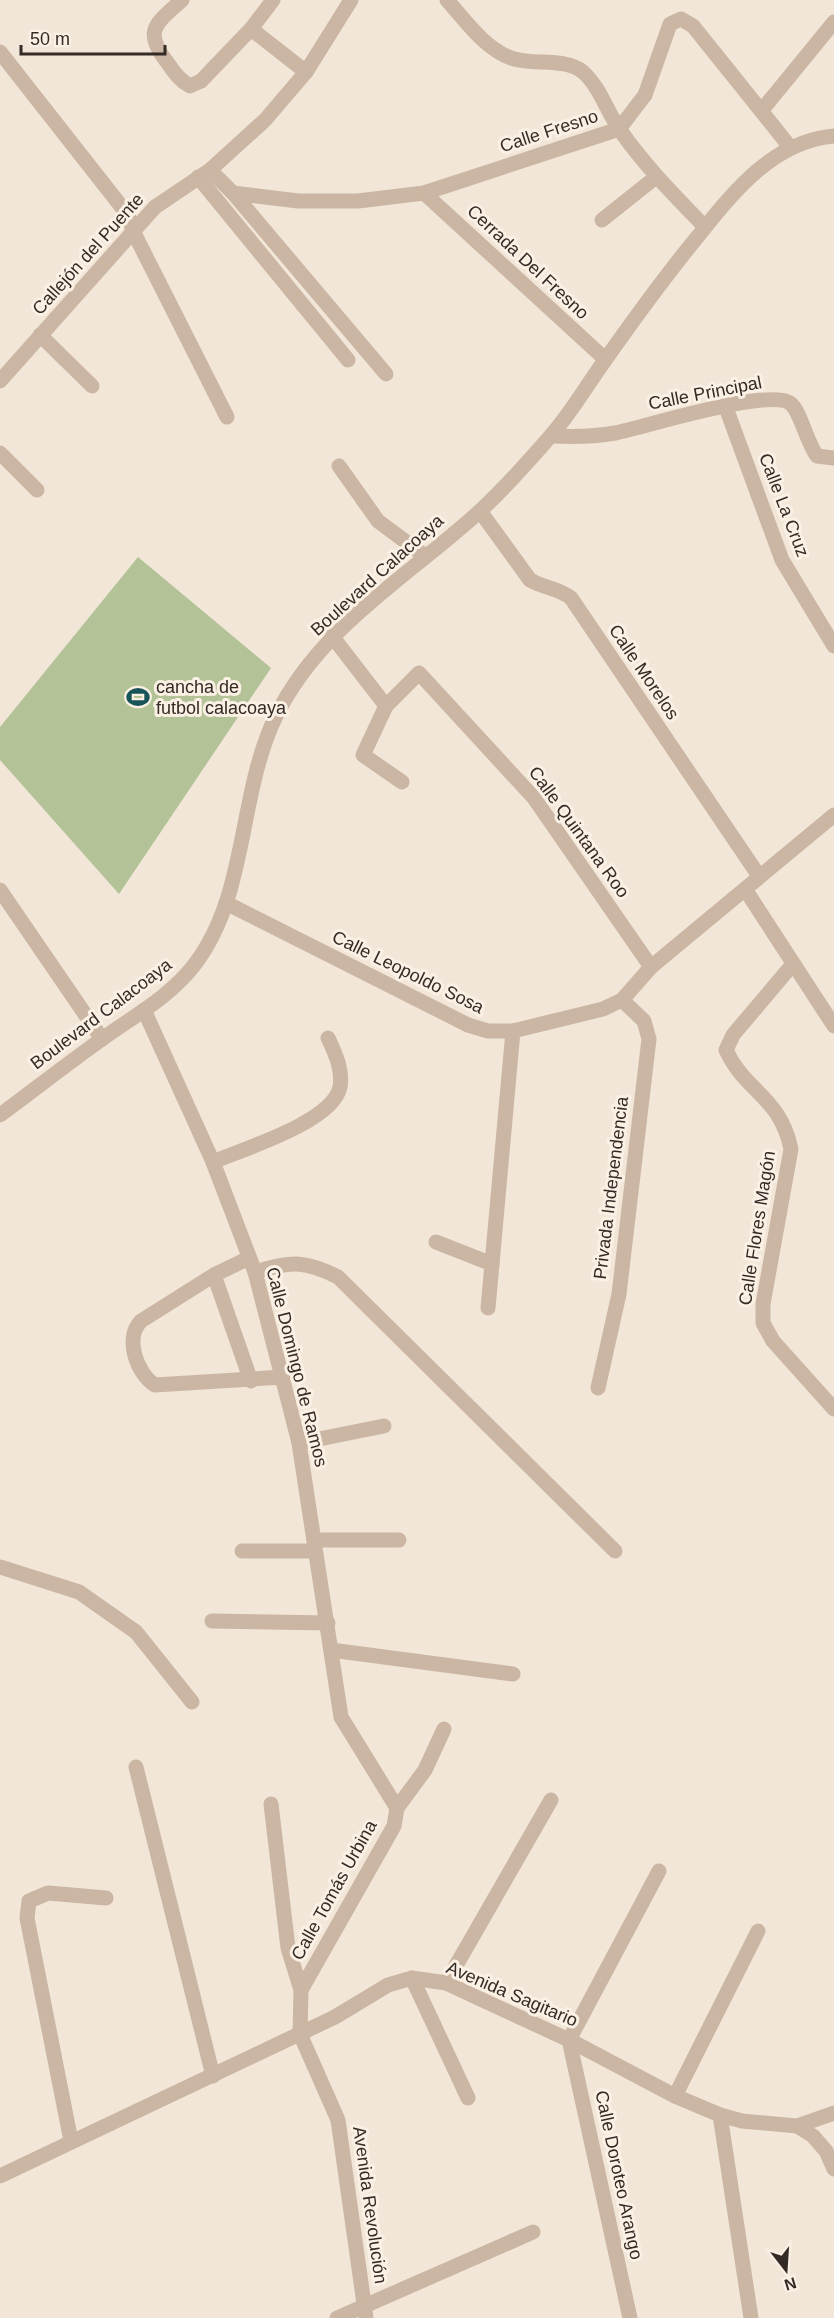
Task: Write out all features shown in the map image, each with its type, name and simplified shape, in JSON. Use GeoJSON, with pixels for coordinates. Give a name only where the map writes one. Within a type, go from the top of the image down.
{"type":"FeatureCollection","features":[{"type":"Feature","properties":{"kind":"street"},"geometry":{"type":"LineString","coordinates":[[182,0],[159,22],[153,31],[153,40],[181,81],[190,86],[201,81],[251,29],[273,0]]}},
{"type":"Feature","properties":{"kind":"street","name":"Callejón del Puente"},"geometry":{"type":"LineString","coordinates":[[0,381],[155,207],[204,174],[265,120],[306,72],[351,0]]}},
{"type":"Feature","properties":{"kind":"street"},"geometry":{"type":"LineString","coordinates":[[447,0],[498,52],[513,59],[569,66],[580,70],[591,81],[619,129],[656,177],[705,227]]}},
{"type":"Feature","properties":{"kind":"street","name":"Calle Fresno"},"geometry":{"type":"LineString","coordinates":[[233,193],[298,201],[358,201],[424,193],[619,129],[645,95],[670,24],[681,19],[693,26],[790,147]]}},
{"type":"Feature","properties":{"kind":"street"},"geometry":{"type":"LineString","coordinates":[[762,110],[834,22]]}},
{"type":"Feature","properties":{"kind":"street"},"geometry":{"type":"LineString","coordinates":[[251,29],[306,72]]}},
{"type":"Feature","properties":{"kind":"street"},"geometry":{"type":"LineString","coordinates":[[0,52],[128,215],[133,231],[227,417]]}},
{"type":"Feature","properties":{"kind":"street","name":"Boulevard Calacoaya"},"geometry":{"type":"LineString","coordinates":[[1,1113],[144,1010],[175,986],[195,964],[213,935],[226,903],[258,766],[275,719],[297,682],[332,636],[480,511],[550,436],[654,291],[705,227],[767,161],[790,147],[813,138],[834,136]]}},
{"type":"Feature","properties":{"kind":"street"},"geometry":{"type":"LineString","coordinates":[[204,174],[233,193],[386,374]]}},
{"type":"Feature","properties":{"kind":"street"},"geometry":{"type":"LineString","coordinates":[[204,174],[348,360]]}},
{"type":"Feature","properties":{"kind":"street"},"geometry":{"type":"LineString","coordinates":[[602,220],[656,177]]}},
{"type":"Feature","properties":{"kind":"street","name":"Cerrada Del Fresno"},"geometry":{"type":"LineString","coordinates":[[424,193],[605,359]]}},
{"type":"Feature","properties":{"kind":"street"},"geometry":{"type":"LineString","coordinates":[[40,335],[92,386]]}},
{"type":"Feature","properties":{"kind":"street","name":"Calle Principal"},"geometry":{"type":"LineString","coordinates":[[550,436],[589,437],[725,405],[776,399],[790,403],[799,416],[807,443],[817,456],[834,458]]}},
{"type":"Feature","properties":{"kind":"street","name":"Calle La Cruz"},"geometry":{"type":"LineString","coordinates":[[725,405],[783,560],[834,646]]}},
{"type":"Feature","properties":{"kind":"street"},"geometry":{"type":"LineString","coordinates":[[0,453],[37,490]]}},
{"type":"Feature","properties":{"kind":"street"},"geometry":{"type":"LineString","coordinates":[[339,466],[378,521],[425,556]]}},
{"type":"Feature","properties":{"kind":"street","name":"Calle Morelos"},"geometry":{"type":"LineString","coordinates":[[480,511],[530,580],[542,587],[561,590],[571,598],[759,876]]}},
{"type":"Feature","properties":{"kind":"street"},"geometry":{"type":"LineString","coordinates":[[332,636],[386,706],[363,755],[402,782]]}},
{"type":"Feature","properties":{"kind":"street","name":"Calle Quintana Roo"},"geometry":{"type":"LineString","coordinates":[[386,706],[419,673],[534,798],[651,967]]}},
{"type":"Feature","properties":{"kind":"street","name":"Calle Leopoldo Sosa"},"geometry":{"type":"LineString","coordinates":[[226,903],[468,1025],[488,1031],[513,1030],[603,1009],[622,1000],[651,967],[834,815]]}},
{"type":"Feature","properties":{"kind":"street"},"geometry":{"type":"LineString","coordinates":[[745,889],[834,1026]]}},
{"type":"Feature","properties":{"kind":"street"},"geometry":{"type":"LineString","coordinates":[[0,890],[102,1039]]}},
{"type":"Feature","properties":{"kind":"street","name":"Calle Flores Magón"},"geometry":{"type":"LineString","coordinates":[[793,964],[733,1035],[726,1050],[733,1066],[774,1107],[786,1128],[791,1149],[763,1304],[763,1323],[773,1341],[834,1409]]}},
{"type":"Feature","properties":{"kind":"street","name":"Privada Independencia"},"geometry":{"type":"LineString","coordinates":[[598,1388],[618,1294],[649,1039],[644,1021],[622,1000]]}},
{"type":"Feature","properties":{"kind":"street","name":"Calle Domingo de Ramos"},"geometry":{"type":"LineString","coordinates":[[144,1010],[213,1162],[252,1265],[299,1443],[341,1717],[397,1808]]}},
{"type":"Feature","properties":{"kind":"street"},"geometry":{"type":"LineString","coordinates":[[488,1308],[513,1030]]}},
{"type":"Feature","properties":{"kind":"street"},"geometry":{"type":"LineString","coordinates":[[213,1162],[304,1123],[327,1108],[340,1088],[339,1063],[328,1038]]}},
{"type":"Feature","properties":{"kind":"street"},"geometry":{"type":"LineString","coordinates":[[436,1242],[492,1264]]}},
{"type":"Feature","properties":{"kind":"street"},"geometry":{"type":"LineString","coordinates":[[283,1377],[251,1381],[155,1385],[144,1374],[131,1337],[141,1322],[214,1275],[252,1265],[286,1262],[314,1265],[338,1277],[615,1551]]}},
{"type":"Feature","properties":{"kind":"street"},"geometry":{"type":"LineString","coordinates":[[214,1275],[251,1381]]}},
{"type":"Feature","properties":{"kind":"street"},"geometry":{"type":"LineString","coordinates":[[299,1443],[384,1426]]}},
{"type":"Feature","properties":{"kind":"street"},"geometry":{"type":"LineString","coordinates":[[242,1551],[399,1540]]}},
{"type":"Feature","properties":{"kind":"street"},"geometry":{"type":"LineString","coordinates":[[0,1567],[79,1592],[127,1625],[136,1632],[192,1702]]}},
{"type":"Feature","properties":{"kind":"street"},"geometry":{"type":"LineString","coordinates":[[212,1621],[328,1623]]}},
{"type":"Feature","properties":{"kind":"street"},"geometry":{"type":"LineString","coordinates":[[332,1650],[513,1674]]}},
{"type":"Feature","properties":{"kind":"street","name":"Calle Tomás Urbina"},"geometry":{"type":"LineString","coordinates":[[301,1990],[394,1826],[397,1808],[425,1770],[444,1729]]}},
{"type":"Feature","properties":{"kind":"street"},"geometry":{"type":"LineString","coordinates":[[136,1767],[213,2076]]}},
{"type":"Feature","properties":{"kind":"street"},"geometry":{"type":"LineString","coordinates":[[446,1983],[551,1800]]}},
{"type":"Feature","properties":{"kind":"street"},"geometry":{"type":"LineString","coordinates":[[271,1804],[288,1948],[301,1990],[300,2034]]}},
{"type":"Feature","properties":{"kind":"street"},"geometry":{"type":"LineString","coordinates":[[569,2040],[659,1871]]}},
{"type":"Feature","properties":{"kind":"street"},"geometry":{"type":"LineString","coordinates":[[71,2141],[27,1918],[29,1900],[48,1893],[106,1898]]}},
{"type":"Feature","properties":{"kind":"street"},"geometry":{"type":"LineString","coordinates":[[675,2096],[758,1931]]}},
{"type":"Feature","properties":{"kind":"street"},"geometry":{"type":"LineString","coordinates":[[412,1978],[468,2098]]}},
{"type":"Feature","properties":{"kind":"street","name":"Avenida Sagitario"},"geometry":{"type":"LineString","coordinates":[[0,2176],[300,2034],[388,1985],[412,1978],[446,1983],[569,2040],[675,2096],[720,2115],[742,2121],[797,2126]]}},
{"type":"Feature","properties":{"kind":"street","name":"Avenida Revolución"},"geometry":{"type":"LineString","coordinates":[[300,2034],[338,2120],[365,2312]]}},
{"type":"Feature","properties":{"kind":"street","name":"Calle Doroteo Arango"},"geometry":{"type":"LineString","coordinates":[[569,2040],[630,2318]]}},
{"type":"Feature","properties":{"kind":"street"},"geometry":{"type":"LineString","coordinates":[[797,2126],[834,2113]]}},
{"type":"Feature","properties":{"kind":"street"},"geometry":{"type":"LineString","coordinates":[[720,2115],[751,2318]]}},
{"type":"Feature","properties":{"kind":"street"},"geometry":{"type":"LineString","coordinates":[[797,2126],[830,2151],[834,2169]]}},
{"type":"Feature","properties":{"kind":"street"},"geometry":{"type":"LineString","coordinates":[[337,2318],[365,2312],[533,2232]]}},
{"type":"Feature","properties":{"kind":"green space","name":"cancha de futbol calacoaya"},"geometry":{"type":"Polygon","coordinates":[[[138,557],[271,668],[119,894],[0,760],[0,727],[138,557]]]}},
{"type":"Feature","properties":{"kind":"place","name":"cancha de futbol calacoaya"},"geometry":{"type":"Point","coordinates":[138,697]}}]}
